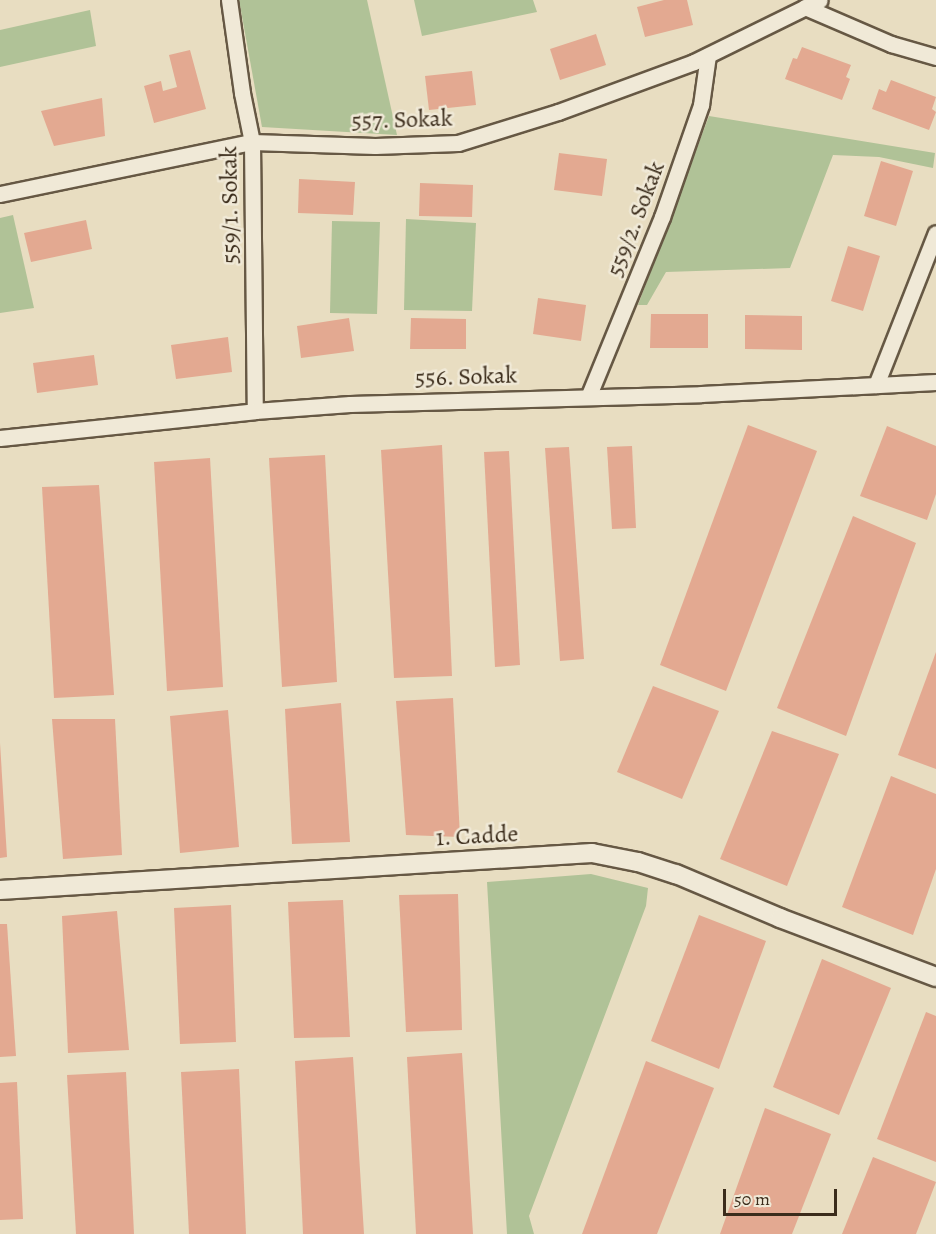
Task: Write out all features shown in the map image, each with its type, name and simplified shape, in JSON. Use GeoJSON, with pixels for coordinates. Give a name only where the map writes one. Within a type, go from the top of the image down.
{"type":"FeatureCollection","features":[{"type":"Feature","properties":{"kind":"street","name":"559/1. Sokak"},"geometry":{"type":"LineString","coordinates":[[229,0],[242,93],[252,142],[255,411]]}},
{"type":"Feature","properties":{"kind":"street","name":"557. Sokak"},"geometry":{"type":"LineString","coordinates":[[0,194],[252,142],[375,146],[458,143],[558,112],[708,55],[820,0]]}},
{"type":"Feature","properties":{"kind":"street"},"geometry":{"type":"LineString","coordinates":[[805,7],[891,44],[936,57]]}},
{"type":"Feature","properties":{"kind":"street","name":"559/2. Sokak"},"geometry":{"type":"LineString","coordinates":[[589,395],[666,206],[701,105],[708,55]]}},
{"type":"Feature","properties":{"kind":"street"},"geometry":{"type":"LineString","coordinates":[[876,386],[936,233]]}},
{"type":"Feature","properties":{"kind":"street","name":"556. Sokak"},"geometry":{"type":"LineString","coordinates":[[0,438],[255,411],[350,404],[589,395],[701,394],[936,382]]}},
{"type":"Feature","properties":{"kind":"street","name":"1. Cadde"},"geometry":{"type":"LineString","coordinates":[[0,890],[592,853],[639,862],[676,874],[780,918],[936,977]]}},
{"type":"Feature","properties":{"kind":"green space"},"geometry":{"type":"Polygon","coordinates":[[[239,0],[367,0],[397,135],[262,127],[239,0]]]}},
{"type":"Feature","properties":{"kind":"green space"},"geometry":{"type":"Polygon","coordinates":[[[414,0],[533,0],[537,12],[422,36],[414,0]]]}},
{"type":"Feature","properties":{"kind":"green space"},"geometry":{"type":"Polygon","coordinates":[[[90,10],[96,46],[0,67],[0,30],[90,10]]]}},
{"type":"Feature","properties":{"kind":"green space"},"geometry":{"type":"Polygon","coordinates":[[[709,116],[935,153],[933,168],[879,157],[833,155],[790,268],[666,272],[647,305],[638,305],[709,116]]]}},
{"type":"Feature","properties":{"kind":"green space"},"geometry":{"type":"Polygon","coordinates":[[[13,215],[34,308],[0,313],[0,218],[13,215]]]}},
{"type":"Feature","properties":{"kind":"green space"},"geometry":{"type":"Polygon","coordinates":[[[406,219],[476,223],[472,311],[404,310],[406,219]]]}},
{"type":"Feature","properties":{"kind":"green space"},"geometry":{"type":"Polygon","coordinates":[[[332,221],[380,222],[377,314],[330,313],[332,221]]]}},
{"type":"Feature","properties":{"kind":"green space"},"geometry":{"type":"Polygon","coordinates":[[[591,874],[648,888],[646,906],[529,1216],[534,1234],[507,1234],[487,882],[591,874]]]}},
{"type":"Feature","properties":{"kind":"building"},"geometry":{"type":"Polygon","coordinates":[[[664,0],[687,0],[693,25],[645,37],[637,7],[664,0]]]}},
{"type":"Feature","properties":{"kind":"building"},"geometry":{"type":"Polygon","coordinates":[[[596,34],[606,65],[560,80],[550,49],[596,34]]]}},
{"type":"Feature","properties":{"kind":"building"},"geometry":{"type":"Polygon","coordinates":[[[802,47],[851,65],[846,77],[850,79],[842,100],[785,79],[793,58],[797,59],[802,47]]]}},
{"type":"Feature","properties":{"kind":"building"},"geometry":{"type":"Polygon","coordinates":[[[190,50],[206,109],[154,123],[144,86],[161,81],[163,91],[177,87],[169,55],[190,50]]]}},
{"type":"Feature","properties":{"kind":"building"},"geometry":{"type":"Polygon","coordinates":[[[472,71],[476,105],[429,110],[425,76],[472,71]]]}},
{"type":"Feature","properties":{"kind":"building"},"geometry":{"type":"Polygon","coordinates":[[[891,80],[936,97],[932,109],[936,112],[929,130],[872,109],[879,89],[886,92],[891,80]]]}},
{"type":"Feature","properties":{"kind":"building"},"geometry":{"type":"Polygon","coordinates":[[[102,98],[105,136],[54,146],[41,111],[102,98]]]}},
{"type":"Feature","properties":{"kind":"building"},"geometry":{"type":"Polygon","coordinates":[[[559,153],[607,159],[602,196],[554,190],[559,153]]]}},
{"type":"Feature","properties":{"kind":"building"},"geometry":{"type":"Polygon","coordinates":[[[881,161],[913,171],[896,226],[864,216],[881,161]]]}},
{"type":"Feature","properties":{"kind":"building"},"geometry":{"type":"Polygon","coordinates":[[[299,179],[355,182],[353,215],[298,213],[299,179]]]}},
{"type":"Feature","properties":{"kind":"building"},"geometry":{"type":"Polygon","coordinates":[[[420,183],[473,185],[472,217],[419,216],[420,183]]]}},
{"type":"Feature","properties":{"kind":"building"},"geometry":{"type":"Polygon","coordinates":[[[86,220],[92,249],[31,262],[24,233],[86,220]]]}},
{"type":"Feature","properties":{"kind":"building"},"geometry":{"type":"Polygon","coordinates":[[[848,246],[880,256],[863,311],[831,301],[848,246]]]}},
{"type":"Feature","properties":{"kind":"building"},"geometry":{"type":"Polygon","coordinates":[[[538,298],[586,305],[581,341],[533,334],[538,298]]]}},
{"type":"Feature","properties":{"kind":"building"},"geometry":{"type":"Polygon","coordinates":[[[651,314],[708,314],[708,348],[650,348],[651,314]]]}},
{"type":"Feature","properties":{"kind":"building"},"geometry":{"type":"Polygon","coordinates":[[[745,315],[802,316],[802,350],[745,349],[745,315]]]}},
{"type":"Feature","properties":{"kind":"building"},"geometry":{"type":"Polygon","coordinates":[[[349,318],[354,351],[301,358],[297,326],[349,318]]]}},
{"type":"Feature","properties":{"kind":"building"},"geometry":{"type":"Polygon","coordinates":[[[411,318],[466,319],[466,349],[410,349],[411,318]]]}},
{"type":"Feature","properties":{"kind":"building"},"geometry":{"type":"Polygon","coordinates":[[[228,337],[232,372],[176,379],[171,345],[228,337]]]}},
{"type":"Feature","properties":{"kind":"building"},"geometry":{"type":"Polygon","coordinates":[[[94,355],[98,385],[37,393],[33,363],[94,355]]]}},
{"type":"Feature","properties":{"kind":"building"},"geometry":{"type":"Polygon","coordinates":[[[748,425],[817,451],[726,691],[660,665],[748,425]]]}},
{"type":"Feature","properties":{"kind":"building"},"geometry":{"type":"Polygon","coordinates":[[[887,426],[936,446],[936,494],[927,520],[860,496],[887,426]]]}},
{"type":"Feature","properties":{"kind":"building"},"geometry":{"type":"Polygon","coordinates":[[[442,445],[452,676],[394,678],[381,450],[442,445]]]}},
{"type":"Feature","properties":{"kind":"building"},"geometry":{"type":"Polygon","coordinates":[[[632,446],[636,528],[612,529],[607,447],[632,446]]]}},
{"type":"Feature","properties":{"kind":"building"},"geometry":{"type":"Polygon","coordinates":[[[569,447],[584,659],[560,661],[545,448],[569,447]]]}},
{"type":"Feature","properties":{"kind":"building"},"geometry":{"type":"Polygon","coordinates":[[[509,451],[520,665],[495,667],[484,452],[509,451]]]}},
{"type":"Feature","properties":{"kind":"building"},"geometry":{"type":"Polygon","coordinates":[[[325,455],[337,682],[282,687],[269,458],[325,455]]]}},
{"type":"Feature","properties":{"kind":"building"},"geometry":{"type":"Polygon","coordinates":[[[210,458],[223,687],[167,691],[154,462],[210,458]]]}},
{"type":"Feature","properties":{"kind":"building"},"geometry":{"type":"Polygon","coordinates":[[[99,485],[114,695],[54,698],[42,487],[99,485]]]}},
{"type":"Feature","properties":{"kind":"building"},"geometry":{"type":"Polygon","coordinates":[[[853,516],[916,543],[846,736],[777,708],[853,516]]]}},
{"type":"Feature","properties":{"kind":"building"},"geometry":{"type":"Polygon","coordinates":[[[936,652],[936,769],[898,755],[936,652]]]}},
{"type":"Feature","properties":{"kind":"building"},"geometry":{"type":"Polygon","coordinates":[[[653,686],[719,711],[682,799],[617,772],[653,686]]]}},
{"type":"Feature","properties":{"kind":"building"},"geometry":{"type":"Polygon","coordinates":[[[453,698],[460,837],[406,835],[396,701],[453,698]]]}},
{"type":"Feature","properties":{"kind":"building"},"geometry":{"type":"Polygon","coordinates":[[[341,703],[350,842],[292,844],[285,709],[341,703]]]}},
{"type":"Feature","properties":{"kind":"building"},"geometry":{"type":"Polygon","coordinates":[[[228,710],[239,847],[180,853],[170,716],[228,710]]]}},
{"type":"Feature","properties":{"kind":"building"},"geometry":{"type":"Polygon","coordinates":[[[52,719],[115,719],[122,855],[63,859],[52,719]]]}},
{"type":"Feature","properties":{"kind":"building"},"geometry":{"type":"Polygon","coordinates":[[[772,731],[839,754],[787,886],[720,859],[772,731]]]}},
{"type":"Feature","properties":{"kind":"building"},"geometry":{"type":"Polygon","coordinates":[[[0,743],[7,857],[0,858],[0,743]]]}},
{"type":"Feature","properties":{"kind":"building"},"geometry":{"type":"Polygon","coordinates":[[[891,776],[936,794],[936,869],[913,935],[842,907],[891,776]]]}},
{"type":"Feature","properties":{"kind":"building"},"geometry":{"type":"Polygon","coordinates":[[[458,894],[462,1030],[406,1032],[399,895],[458,894]]]}},
{"type":"Feature","properties":{"kind":"building"},"geometry":{"type":"Polygon","coordinates":[[[343,900],[350,1037],[294,1038],[288,902],[343,900]]]}},
{"type":"Feature","properties":{"kind":"building"},"geometry":{"type":"Polygon","coordinates":[[[231,905],[236,1042],[180,1044],[174,908],[231,905]]]}},
{"type":"Feature","properties":{"kind":"building"},"geometry":{"type":"Polygon","coordinates":[[[117,911],[129,1050],[68,1053],[62,916],[117,911]]]}},
{"type":"Feature","properties":{"kind":"building"},"geometry":{"type":"Polygon","coordinates":[[[699,915],[766,941],[719,1069],[651,1041],[699,915]]]}},
{"type":"Feature","properties":{"kind":"building"},"geometry":{"type":"Polygon","coordinates":[[[0,924],[7,924],[16,1056],[0,1057],[0,924]]]}},
{"type":"Feature","properties":{"kind":"building"},"geometry":{"type":"Polygon","coordinates":[[[822,959],[891,988],[839,1115],[773,1087],[822,959]]]}},
{"type":"Feature","properties":{"kind":"building"},"geometry":{"type":"Polygon","coordinates":[[[926,1012],[936,1016],[936,1162],[877,1139],[926,1012]]]}},
{"type":"Feature","properties":{"kind":"building"},"geometry":{"type":"Polygon","coordinates":[[[462,1053],[473,1234],[416,1234],[407,1057],[462,1053]]]}},
{"type":"Feature","properties":{"kind":"building"},"geometry":{"type":"Polygon","coordinates":[[[353,1057],[364,1234],[303,1234],[295,1061],[353,1057]]]}},
{"type":"Feature","properties":{"kind":"building"},"geometry":{"type":"Polygon","coordinates":[[[646,1061],[714,1088],[657,1234],[582,1234],[646,1061]]]}},
{"type":"Feature","properties":{"kind":"building"},"geometry":{"type":"Polygon","coordinates":[[[239,1069],[246,1234],[189,1234],[181,1072],[239,1069]]]}},
{"type":"Feature","properties":{"kind":"building"},"geometry":{"type":"Polygon","coordinates":[[[126,1072],[134,1234],[76,1234],[67,1075],[126,1072]]]}},
{"type":"Feature","properties":{"kind":"building"},"geometry":{"type":"Polygon","coordinates":[[[17,1082],[23,1219],[0,1220],[0,1083],[17,1082]]]}},
{"type":"Feature","properties":{"kind":"building"},"geometry":{"type":"Polygon","coordinates":[[[765,1108],[831,1134],[792,1234],[720,1234],[765,1108]]]}},
{"type":"Feature","properties":{"kind":"building"},"geometry":{"type":"Polygon","coordinates":[[[873,1157],[936,1182],[916,1234],[842,1234],[873,1157]]]}}]}
